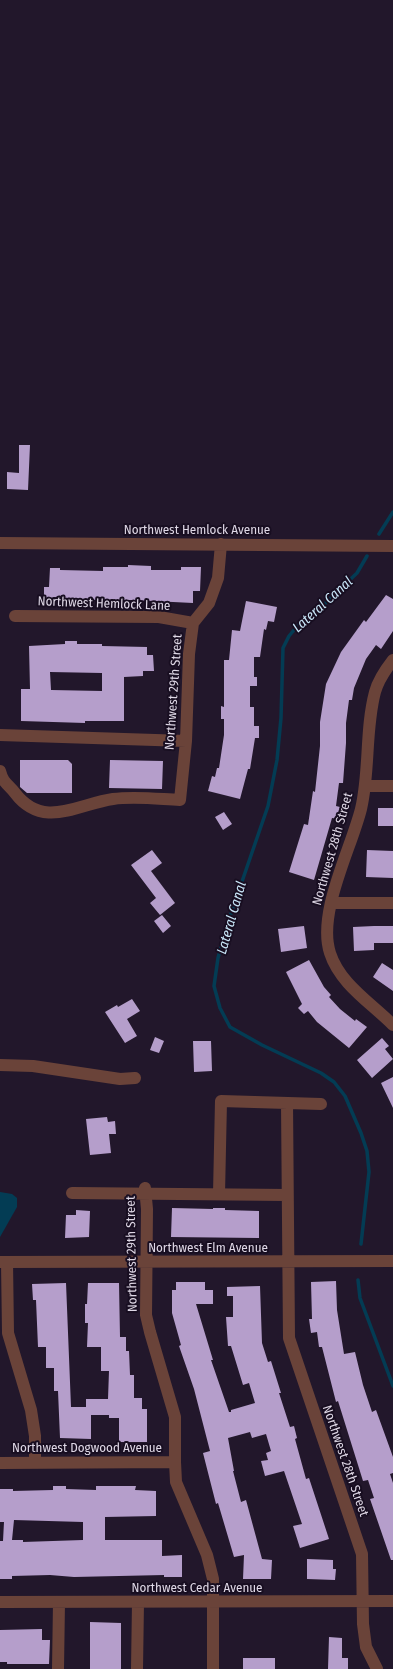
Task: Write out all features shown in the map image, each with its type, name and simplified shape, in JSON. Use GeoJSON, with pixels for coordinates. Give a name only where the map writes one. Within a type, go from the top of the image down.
{"type":"FeatureCollection","features":[{"type":"Feature","properties":{"kind":"street","name":"Northwest Hemlock Avenue"},"geometry":{"type":"LineString","coordinates":[[0,543],[393,546]]}},
{"type":"Feature","properties":{"kind":"street","name":"Northwest 29th Street"},"geometry":{"type":"LineString","coordinates":[[0,771],[2,781],[20,800],[30,807],[44,813],[57,814],[96,802],[115,799],[180,800],[186,741],[189,654],[193,623],[209,603],[218,578],[221,544]]}},
{"type":"Feature","properties":{"kind":"street","name":"Northwest Hemlock Lane"},"geometry":{"type":"LineString","coordinates":[[15,616],[159,618],[193,623]]}},
{"type":"Feature","properties":{"kind":"street","name":"Northwest 28th Street"},"geometry":{"type":"LineString","coordinates":[[393,660],[376,690],[371,714],[365,786],[361,810],[331,903],[327,934],[330,952],[340,974],[357,993],[393,1025]]}},
{"type":"Feature","properties":{"kind":"street"},"geometry":{"type":"LineString","coordinates":[[0,735],[186,741]]}},
{"type":"Feature","properties":{"kind":"street"},"geometry":{"type":"LineString","coordinates":[[365,786],[393,786]]}},
{"type":"Feature","properties":{"kind":"street"},"geometry":{"type":"LineString","coordinates":[[331,903],[393,903]]}},
{"type":"Feature","properties":{"kind":"street"},"geometry":{"type":"LineString","coordinates":[[0,1065],[34,1066],[120,1078],[135,1078]]}},
{"type":"Feature","properties":{"kind":"street"},"geometry":{"type":"LineString","coordinates":[[219,1194],[221,1101],[321,1104]]}},
{"type":"Feature","properties":{"kind":"street","name":"Northwest 28th Street"},"geometry":{"type":"LineString","coordinates":[[287,1103],[289,1338],[362,1554],[366,1647],[377,1669]]}},
{"type":"Feature","properties":{"kind":"street","name":"Northwest 29th Street"},"geometry":{"type":"LineString","coordinates":[[146,1191],[146,1315],[175,1417],[177,1431],[175,1462],[176,1482],[207,1555],[213,1579],[213,1669]]}},
{"type":"Feature","properties":{"kind":"street"},"geometry":{"type":"LineString","coordinates":[[72,1193],[146,1191],[287,1195]]}},
{"type":"Feature","properties":{"kind":"street"},"geometry":{"type":"LineString","coordinates":[[4,1262],[8,1333],[31,1410],[35,1436],[35,1463]]}},
{"type":"Feature","properties":{"kind":"street","name":"Northwest Elm Avenue"},"geometry":{"type":"LineString","coordinates":[[4,1262],[393,1262]]}},
{"type":"Feature","properties":{"kind":"street","name":"Northwest Dogwood Avenue"},"geometry":{"type":"LineString","coordinates":[[0,1463],[175,1462]]}},
{"type":"Feature","properties":{"kind":"street","name":"Northwest Cedar Avenue"},"geometry":{"type":"LineString","coordinates":[[0,1602],[213,1603],[393,1601]]}},
{"type":"Feature","properties":{"kind":"street"},"geometry":{"type":"LineString","coordinates":[[58,1669],[59,1602]]}},
{"type":"Feature","properties":{"kind":"street"},"geometry":{"type":"LineString","coordinates":[[137,1669],[138,1602]]}},
{"type":"Feature","properties":{"kind":"water"},"geometry":{"type":"Polygon","coordinates":[[[0,1192],[12,1194],[17,1198],[17,1207],[0,1237],[0,1192]]]}},
{"type":"Feature","properties":{"kind":"building"},"geometry":{"type":"Polygon","coordinates":[[[19,445],[30,445],[28,490],[7,489],[7,472],[19,473],[19,445]]]}},
{"type":"Feature","properties":{"kind":"building"},"geometry":{"type":"Polygon","coordinates":[[[128,565],[151,566],[151,570],[181,570],[181,567],[201,567],[200,591],[193,591],[193,603],[133,600],[86,600],[86,603],[44,601],[44,587],[49,587],[50,568],[60,568],[60,570],[103,571],[103,567],[128,567],[128,565]]]}},
{"type":"Feature","properties":{"kind":"building"},"geometry":{"type":"Polygon","coordinates":[[[386,595],[393,599],[393,631],[381,649],[376,645],[366,659],[354,688],[352,700],[349,700],[346,723],[343,783],[339,783],[336,806],[340,807],[338,819],[332,818],[314,880],[289,872],[304,824],[308,825],[313,791],[315,792],[320,746],[320,722],[326,684],[341,652],[364,620],[366,622],[386,595]]]}},
{"type":"Feature","properties":{"kind":"building"},"geometry":{"type":"Polygon","coordinates":[[[246,601],[277,607],[274,622],[268,621],[266,630],[264,629],[260,657],[254,657],[254,677],[257,677],[257,686],[250,686],[250,707],[254,707],[254,726],[259,726],[259,738],[255,738],[250,769],[248,769],[240,799],[208,791],[212,776],[215,777],[217,768],[219,768],[224,735],[224,719],[221,719],[221,706],[224,707],[224,660],[229,660],[232,630],[240,631],[246,601]]]}},
{"type":"Feature","properties":{"kind":"building"},"geometry":{"type":"Polygon","coordinates":[[[65,641],[77,641],[77,644],[147,647],[147,655],[153,655],[154,671],[143,671],[143,676],[124,677],[124,721],[85,721],[85,723],[21,721],[21,689],[30,689],[29,646],[65,644],[65,641]],[[50,672],[51,690],[102,691],[102,673],[50,672]]]}},
{"type":"Feature","properties":{"kind":"building"},"geometry":{"type":"Polygon","coordinates":[[[20,760],[68,760],[72,764],[72,793],[27,793],[20,787],[20,760]]]}},
{"type":"Feature","properties":{"kind":"building"},"geometry":{"type":"Polygon","coordinates":[[[110,760],[163,761],[162,789],[109,788],[110,760]]]}},
{"type":"Feature","properties":{"kind":"building"},"geometry":{"type":"Polygon","coordinates":[[[378,808],[393,808],[393,826],[378,826],[378,808]]]}},
{"type":"Feature","properties":{"kind":"building"},"geometry":{"type":"Polygon","coordinates":[[[224,812],[232,824],[223,830],[215,817],[224,812]]]}},
{"type":"Feature","properties":{"kind":"building"},"geometry":{"type":"Polygon","coordinates":[[[152,850],[162,863],[151,871],[175,903],[160,915],[150,903],[156,898],[131,865],[152,850]]]}},
{"type":"Feature","properties":{"kind":"building"},"geometry":{"type":"Polygon","coordinates":[[[367,850],[393,851],[393,878],[366,877],[367,850]]]}},
{"type":"Feature","properties":{"kind":"building"},"geometry":{"type":"Polygon","coordinates":[[[162,915],[171,926],[163,933],[154,921],[162,915]]]}},
{"type":"Feature","properties":{"kind":"building"},"geometry":{"type":"Polygon","coordinates":[[[304,926],[307,948],[281,952],[278,929],[304,926]]]}},
{"type":"Feature","properties":{"kind":"building"},"geometry":{"type":"Polygon","coordinates":[[[393,926],[393,943],[374,943],[374,950],[354,951],[353,927],[393,926]]]}},
{"type":"Feature","properties":{"kind":"building"},"geometry":{"type":"Polygon","coordinates":[[[309,960],[324,987],[331,995],[329,997],[340,1009],[355,1021],[356,1019],[367,1027],[349,1048],[317,1022],[308,1011],[304,1014],[298,1008],[302,1004],[286,972],[309,960]]]}},
{"type":"Feature","properties":{"kind":"building"},"geometry":{"type":"Polygon","coordinates":[[[382,963],[393,970],[393,991],[373,977],[382,963]]]}},
{"type":"Feature","properties":{"kind":"building"},"geometry":{"type":"Polygon","coordinates":[[[132,999],[140,1011],[127,1019],[137,1036],[125,1043],[105,1012],[132,999]]]}},
{"type":"Feature","properties":{"kind":"building"},"geometry":{"type":"Polygon","coordinates":[[[155,1037],[164,1041],[159,1053],[150,1050],[155,1037]]]}},
{"type":"Feature","properties":{"kind":"building"},"geometry":{"type":"Polygon","coordinates":[[[382,1038],[389,1046],[385,1049],[393,1059],[372,1078],[357,1060],[382,1038]]]}},
{"type":"Feature","properties":{"kind":"building"},"geometry":{"type":"Polygon","coordinates":[[[193,1041],[211,1041],[212,1071],[194,1072],[193,1041]]]}},
{"type":"Feature","properties":{"kind":"building"},"geometry":{"type":"Polygon","coordinates":[[[393,1077],[393,1108],[381,1083],[393,1077]]]}},
{"type":"Feature","properties":{"kind":"building"},"geometry":{"type":"Polygon","coordinates":[[[107,1117],[108,1122],[115,1121],[116,1134],[109,1134],[111,1153],[90,1155],[86,1119],[107,1117]]]}},
{"type":"Feature","properties":{"kind":"building"},"geometry":{"type":"Polygon","coordinates":[[[172,1208],[225,1208],[225,1210],[259,1211],[259,1238],[171,1237],[172,1208]]]}},
{"type":"Feature","properties":{"kind":"building"},"geometry":{"type":"Polygon","coordinates":[[[76,1210],[90,1211],[89,1237],[65,1238],[66,1215],[76,1215],[76,1210]]]}},
{"type":"Feature","properties":{"kind":"building"},"geometry":{"type":"Polygon","coordinates":[[[336,1281],[337,1310],[344,1354],[355,1352],[363,1385],[372,1412],[376,1410],[393,1457],[393,1473],[390,1474],[393,1483],[393,1560],[391,1560],[370,1499],[374,1498],[368,1480],[363,1481],[338,1401],[336,1402],[322,1347],[319,1347],[317,1332],[311,1333],[309,1319],[312,1319],[311,1282],[336,1281]]]}},
{"type":"Feature","properties":{"kind":"building"},"geometry":{"type":"Polygon","coordinates":[[[176,1282],[205,1282],[205,1290],[213,1290],[213,1304],[196,1304],[213,1360],[211,1360],[229,1412],[231,1412],[231,1410],[255,1403],[249,1383],[243,1385],[231,1346],[228,1346],[226,1317],[233,1317],[233,1296],[227,1296],[227,1287],[260,1286],[262,1343],[268,1362],[271,1361],[290,1427],[294,1426],[297,1438],[295,1439],[306,1479],[309,1478],[329,1539],[300,1548],[293,1526],[302,1524],[284,1471],[265,1476],[261,1461],[268,1460],[266,1453],[271,1451],[266,1434],[252,1438],[250,1432],[228,1438],[233,1471],[241,1502],[246,1500],[262,1559],[272,1560],[271,1579],[243,1579],[244,1555],[234,1557],[218,1503],[216,1504],[203,1453],[210,1451],[194,1389],[179,1346],[181,1345],[172,1313],[172,1290],[176,1290],[176,1282]]]}},
{"type":"Feature","properties":{"kind":"building"},"geometry":{"type":"Polygon","coordinates":[[[66,1283],[71,1407],[86,1407],[86,1399],[108,1399],[109,1371],[101,1371],[101,1347],[87,1347],[88,1323],[85,1323],[85,1304],[87,1304],[88,1283],[119,1283],[120,1337],[126,1337],[126,1351],[129,1351],[130,1375],[134,1375],[134,1398],[142,1398],[142,1409],[147,1409],[147,1442],[119,1442],[119,1418],[109,1418],[109,1415],[91,1415],[91,1439],[60,1438],[58,1391],[54,1391],[54,1368],[46,1368],[46,1347],[38,1347],[36,1300],[33,1300],[32,1284],[66,1283]]]}},
{"type":"Feature","properties":{"kind":"building"},"geometry":{"type":"Polygon","coordinates":[[[53,1486],[66,1486],[66,1489],[96,1490],[96,1486],[136,1486],[135,1490],[156,1491],[156,1516],[105,1517],[105,1540],[162,1540],[162,1556],[182,1555],[182,1577],[164,1577],[164,1575],[74,1577],[50,1575],[12,1576],[12,1579],[0,1579],[0,1541],[3,1541],[4,1522],[0,1522],[0,1489],[13,1489],[13,1491],[53,1490],[53,1486]],[[14,1520],[12,1540],[23,1540],[23,1542],[83,1540],[83,1522],[14,1520]]]}},
{"type":"Feature","properties":{"kind":"building"},"geometry":{"type":"Polygon","coordinates":[[[307,1559],[333,1560],[333,1569],[336,1569],[335,1580],[307,1579],[307,1559]]]}},
{"type":"Feature","properties":{"kind":"building"},"geometry":{"type":"Polygon","coordinates":[[[90,1622],[121,1623],[121,1669],[90,1669],[90,1622]]]}},
{"type":"Feature","properties":{"kind":"building"},"geometry":{"type":"Polygon","coordinates":[[[42,1629],[42,1640],[50,1640],[49,1664],[7,1664],[7,1662],[0,1662],[0,1630],[42,1629]]]}},
{"type":"Feature","properties":{"kind":"building"},"geometry":{"type":"Polygon","coordinates":[[[329,1637],[342,1638],[342,1658],[348,1658],[348,1669],[328,1669],[329,1637]]]}},
{"type":"Feature","properties":{"kind":"building"},"geometry":{"type":"Polygon","coordinates":[[[243,1658],[275,1658],[275,1669],[243,1669],[243,1658]]]}},
{"type":"Feature","properties":{"kind":"waterway","name":"Lateral Canal"},"geometry":{"type":"LineString","coordinates":[[379,534],[393,512]]}},
{"type":"Feature","properties":{"kind":"waterway","name":"Lateral Canal"},"geometry":{"type":"LineString","coordinates":[[361,1244],[369,1172],[367,1151],[345,1096],[334,1082],[321,1073],[262,1045],[230,1027],[220,1008],[214,986],[218,958],[226,928],[268,806],[277,760],[281,718],[283,648],[289,636],[299,624],[310,618],[357,573],[367,556]]}},
{"type":"Feature","properties":{"kind":"waterway","name":"Lateral Canal"},"geometry":{"type":"LineString","coordinates":[[358,1280],[360,1298],[393,1386]]}}]}
